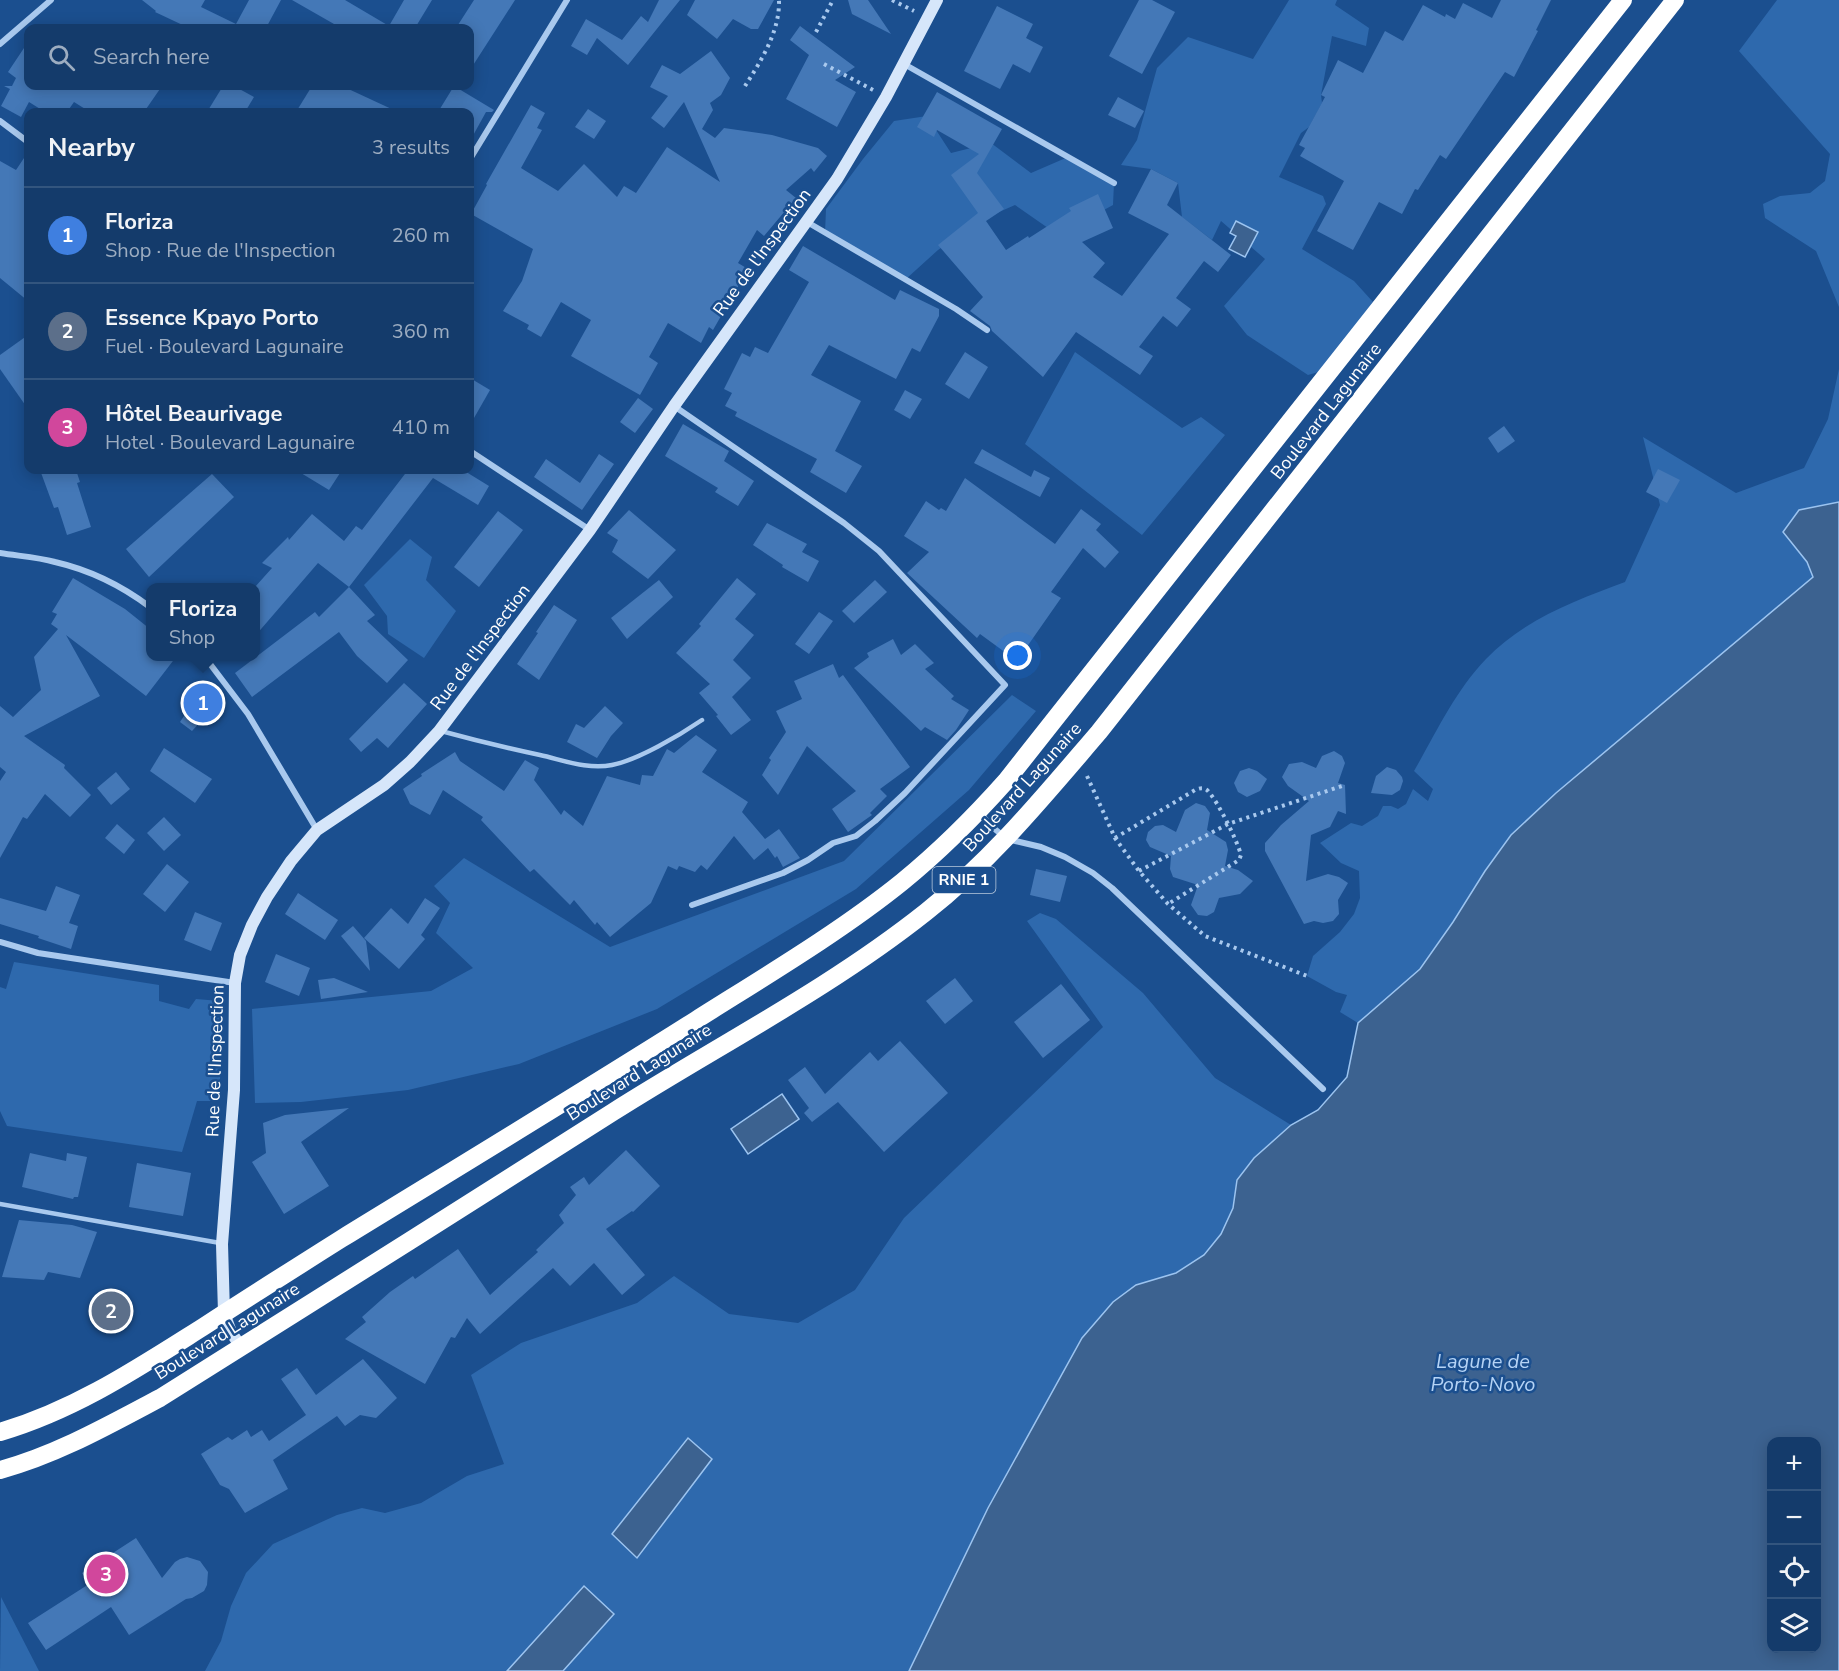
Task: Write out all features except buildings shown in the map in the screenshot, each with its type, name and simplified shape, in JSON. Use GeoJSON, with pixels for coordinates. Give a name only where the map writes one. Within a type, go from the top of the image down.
{"type":"FeatureCollection","features":[{"type":"Feature","properties":{"kind":"highway","name":"Boulevard Lagunaire"},"geometry":{"type":"LineString","coordinates":[[0,1432],[63,1409],[99,1391],[774,970],[901,883],[979,811],[1006,781],[1623,0]]}},
{"type":"Feature","properties":{"kind":"highway","name":"Boulevard Lagunaire"},"geometry":{"type":"LineString","coordinates":[[0,1470],[50,1452],[103,1428],[160,1398],[635,1098],[849,967],[926,913],[967,878],[1007,839],[1109,720],[1676,0]]}},
{"type":"Feature","properties":{"kind":"street"},"geometry":{"type":"LineString","coordinates":[[0,44],[51,0]]}},
{"type":"Feature","properties":{"kind":"street"},"geometry":{"type":"LineString","coordinates":[[474,152],[567,0]]}},
{"type":"Feature","properties":{"kind":"street","name":"Rue de l'Inspection"},"geometry":{"type":"LineString","coordinates":[[241,1347],[231,1332],[224,1313],[222,1244],[234,1090],[235,983],[240,955],[252,925],[291,861],[317,830],[384,785],[439,731],[590,530],[674,405],[837,179],[886,97],[938,0]]}},
{"type":"Feature","properties":{"kind":"street"},"geometry":{"type":"LineString","coordinates":[[904,64],[1114,183]]}},
{"type":"Feature","properties":{"kind":"street"},"geometry":{"type":"LineString","coordinates":[[0,120],[24,139]]}},
{"type":"Feature","properties":{"kind":"street"},"geometry":{"type":"LineString","coordinates":[[806,222],[956,309],[987,330]]}},
{"type":"Feature","properties":{"kind":"street"},"geometry":{"type":"LineString","coordinates":[[674,405],[844,523],[879,551],[1005,685],[905,793],[856,836],[833,843],[783,873],[693,905]]}},
{"type":"Feature","properties":{"kind":"street"},"geometry":{"type":"LineString","coordinates":[[474,454],[590,530]]}},
{"type":"Feature","properties":{"kind":"street"},"geometry":{"type":"LineString","coordinates":[[0,553],[55,562],[91,573],[114,583],[146,604]]}},
{"type":"Feature","properties":{"kind":"street"},"geometry":{"type":"LineString","coordinates":[[207,661],[248,714],[317,830]]}},
{"type":"Feature","properties":{"kind":"street"},"geometry":{"type":"LineString","coordinates":[[979,811],[991,826],[1007,839],[1041,847],[1065,857],[1093,873],[1112,888],[1323,1089]]}},
{"type":"Feature","properties":{"kind":"street"},"geometry":{"type":"LineString","coordinates":[[0,942],[38,953],[235,983]]}},
{"type":"Feature","properties":{"kind":"lane"},"geometry":{"type":"LineString","coordinates":[[439,731],[597,767],[614,765],[676,737],[702,720]]}},
{"type":"Feature","properties":{"kind":"lane"},"geometry":{"type":"LineString","coordinates":[[0,1204],[222,1244]]}},
{"type":"Feature","properties":{"kind":"path"},"geometry":{"type":"LineString","coordinates":[[745,86],[763,57],[779,13],[779,0]]}},
{"type":"Feature","properties":{"kind":"path"},"geometry":{"type":"LineString","coordinates":[[816,32],[833,0]]}},
{"type":"Feature","properties":{"kind":"path"},"geometry":{"type":"LineString","coordinates":[[892,0],[928,19]]}},
{"type":"Feature","properties":{"kind":"path"},"geometry":{"type":"LineString","coordinates":[[824,64],[886,97]]}},
{"type":"Feature","properties":{"kind":"path"},"geometry":{"type":"LineString","coordinates":[[1093,769],[1087,777],[1115,838],[1139,871],[1168,904],[1205,936],[1307,976]]}},
{"type":"Feature","properties":{"kind":"path"},"geometry":{"type":"LineString","coordinates":[[1139,871],[1228,824],[1342,786]]}},
{"type":"Feature","properties":{"kind":"path"},"geometry":{"type":"LineString","coordinates":[[1115,838],[1195,790],[1201,788],[1207,790],[1228,824],[1241,855],[1239,860],[1168,904]]}},
{"type":"Feature","properties":{"kind":"shaded area"},"geometry":{"type":"Polygon","coordinates":[[[1289,0],[1337,0],[1335,5],[1369,28],[1366,46],[1332,36],[1321,95],[1322,103],[1309,127],[1301,133],[1279,177],[1323,196],[1326,204],[1302,249],[1354,281],[1373,302],[1322,371],[1308,375],[1247,335],[1224,306],[1265,259],[1221,221],[1212,240],[1182,217],[1178,183],[1151,169],[1121,165],[1137,140],[1157,68],[1188,37],[1253,59],[1289,0]]]}},
{"type":"Feature","properties":{"kind":"shaded area"},"geometry":{"type":"Polygon","coordinates":[[[1777,0],[1839,0],[1839,307],[1816,251],[1765,218],[1763,204],[1780,196],[1810,193],[1825,181],[1830,154],[1739,51],[1777,0]]]}},
{"type":"Feature","properties":{"kind":"shaded area"},"geometry":{"type":"Polygon","coordinates":[[[927,116],[951,153],[991,143],[1031,173],[1068,157],[1114,183],[1113,205],[1071,228],[1048,228],[1015,205],[981,220],[938,250],[906,279],[825,233],[826,209],[894,121],[927,116]]]}},
{"type":"Feature","properties":{"kind":"shaded area"},"geometry":{"type":"Polygon","coordinates":[[[1075,352],[1182,428],[1201,417],[1225,435],[1142,535],[1025,444],[1075,352]]]}},
{"type":"Feature","properties":{"kind":"shaded area"},"geometry":{"type":"Polygon","coordinates":[[[1839,369],[1839,502],[1799,510],[1783,532],[1807,562],[1814,577],[1556,793],[1511,835],[1420,969],[1358,1023],[1340,1012],[1347,995],[1336,992],[1307,976],[1313,956],[1340,932],[1354,914],[1360,898],[1359,871],[1341,863],[1320,843],[1351,823],[1362,826],[1378,816],[1383,806],[1398,809],[1406,804],[1413,789],[1428,801],[1433,789],[1414,771],[1455,698],[1475,671],[1501,645],[1533,622],[1569,604],[1625,582],[1660,505],[1643,437],[1736,493],[1804,468],[1828,419],[1839,369]]]}},
{"type":"Feature","properties":{"kind":"shaded area"},"geometry":{"type":"Polygon","coordinates":[[[410,539],[432,557],[426,580],[456,611],[424,658],[388,634],[387,616],[364,585],[410,539]]]}},
{"type":"Feature","properties":{"kind":"shaded area"},"geometry":{"type":"Polygon","coordinates":[[[1012,695],[1036,711],[969,790],[856,889],[657,1009],[519,1064],[408,1090],[301,1102],[255,1103],[252,1009],[431,991],[473,968],[436,933],[450,903],[434,886],[464,858],[610,947],[844,861],[1012,695]]]}},
{"type":"Feature","properties":{"kind":"shaded area"},"geometry":{"type":"Polygon","coordinates":[[[1040,913],[1056,919],[1143,993],[1215,1078],[1291,1125],[1254,1158],[1237,1180],[1233,1208],[1221,1234],[1204,1255],[1176,1273],[1136,1285],[1082,1338],[988,1508],[909,1671],[563,1671],[614,1615],[584,1586],[507,1671],[205,1671],[221,1641],[231,1606],[246,1573],[273,1544],[337,1515],[362,1508],[385,1513],[421,1503],[467,1476],[504,1464],[471,1375],[521,1343],[637,1303],[674,1276],[729,1314],[798,1323],[855,1290],[904,1218],[1103,1027],[1027,921],[1040,913]]]}},
{"type":"Feature","properties":{"kind":"shaded area"},"geometry":{"type":"Polygon","coordinates":[[[14,962],[159,985],[159,1001],[189,1009],[196,999],[220,1001],[223,1013],[219,1101],[197,1101],[182,1152],[7,1126],[0,1111],[0,987],[6,989],[14,962]]]}},
{"type":"Feature","properties":{"kind":"shaded area"},"geometry":{"type":"Polygon","coordinates":[[[1,1597],[39,1671],[0,1671],[1,1597]]]}},
{"type":"Feature","properties":{"kind":"water"},"geometry":{"type":"Polygon","coordinates":[[[1236,221],[1258,232],[1245,257],[1229,249],[1236,236],[1230,233],[1236,221]]]}},
{"type":"Feature","properties":{"kind":"water","name":"Lagune de Porto-Novo"},"geometry":{"type":"Polygon","coordinates":[[[1839,502],[1839,1671],[909,1671],[988,1508],[1082,1338],[1113,1302],[1136,1285],[1176,1273],[1204,1255],[1221,1234],[1233,1208],[1237,1180],[1254,1158],[1291,1125],[1318,1110],[1347,1077],[1358,1023],[1420,969],[1511,835],[1556,793],[1813,577],[1807,562],[1783,532],[1799,510],[1839,502]]]}},
{"type":"Feature","properties":{"kind":"water"},"geometry":{"type":"Polygon","coordinates":[[[782,1094],[799,1119],[748,1154],[731,1129],[782,1094]]]}},
{"type":"Feature","properties":{"kind":"water"},"geometry":{"type":"Polygon","coordinates":[[[688,1438],[712,1459],[637,1558],[612,1534],[688,1438]]]}},
{"type":"Feature","properties":{"kind":"water"},"geometry":{"type":"Polygon","coordinates":[[[584,1586],[614,1614],[563,1671],[507,1671],[584,1586]]]}},
{"type":"Feature","properties":{"kind":"place","name":"Floriza"},"geometry":{"type":"Point","coordinates":[203,703]}},
{"type":"Feature","properties":{"kind":"place","name":"Essence Kpayo Porto"},"geometry":{"type":"Point","coordinates":[111,1311]}},
{"type":"Feature","properties":{"kind":"place","name":"Hôtel Beaurivage"},"geometry":{"type":"Point","coordinates":[106,1574]}}]}
